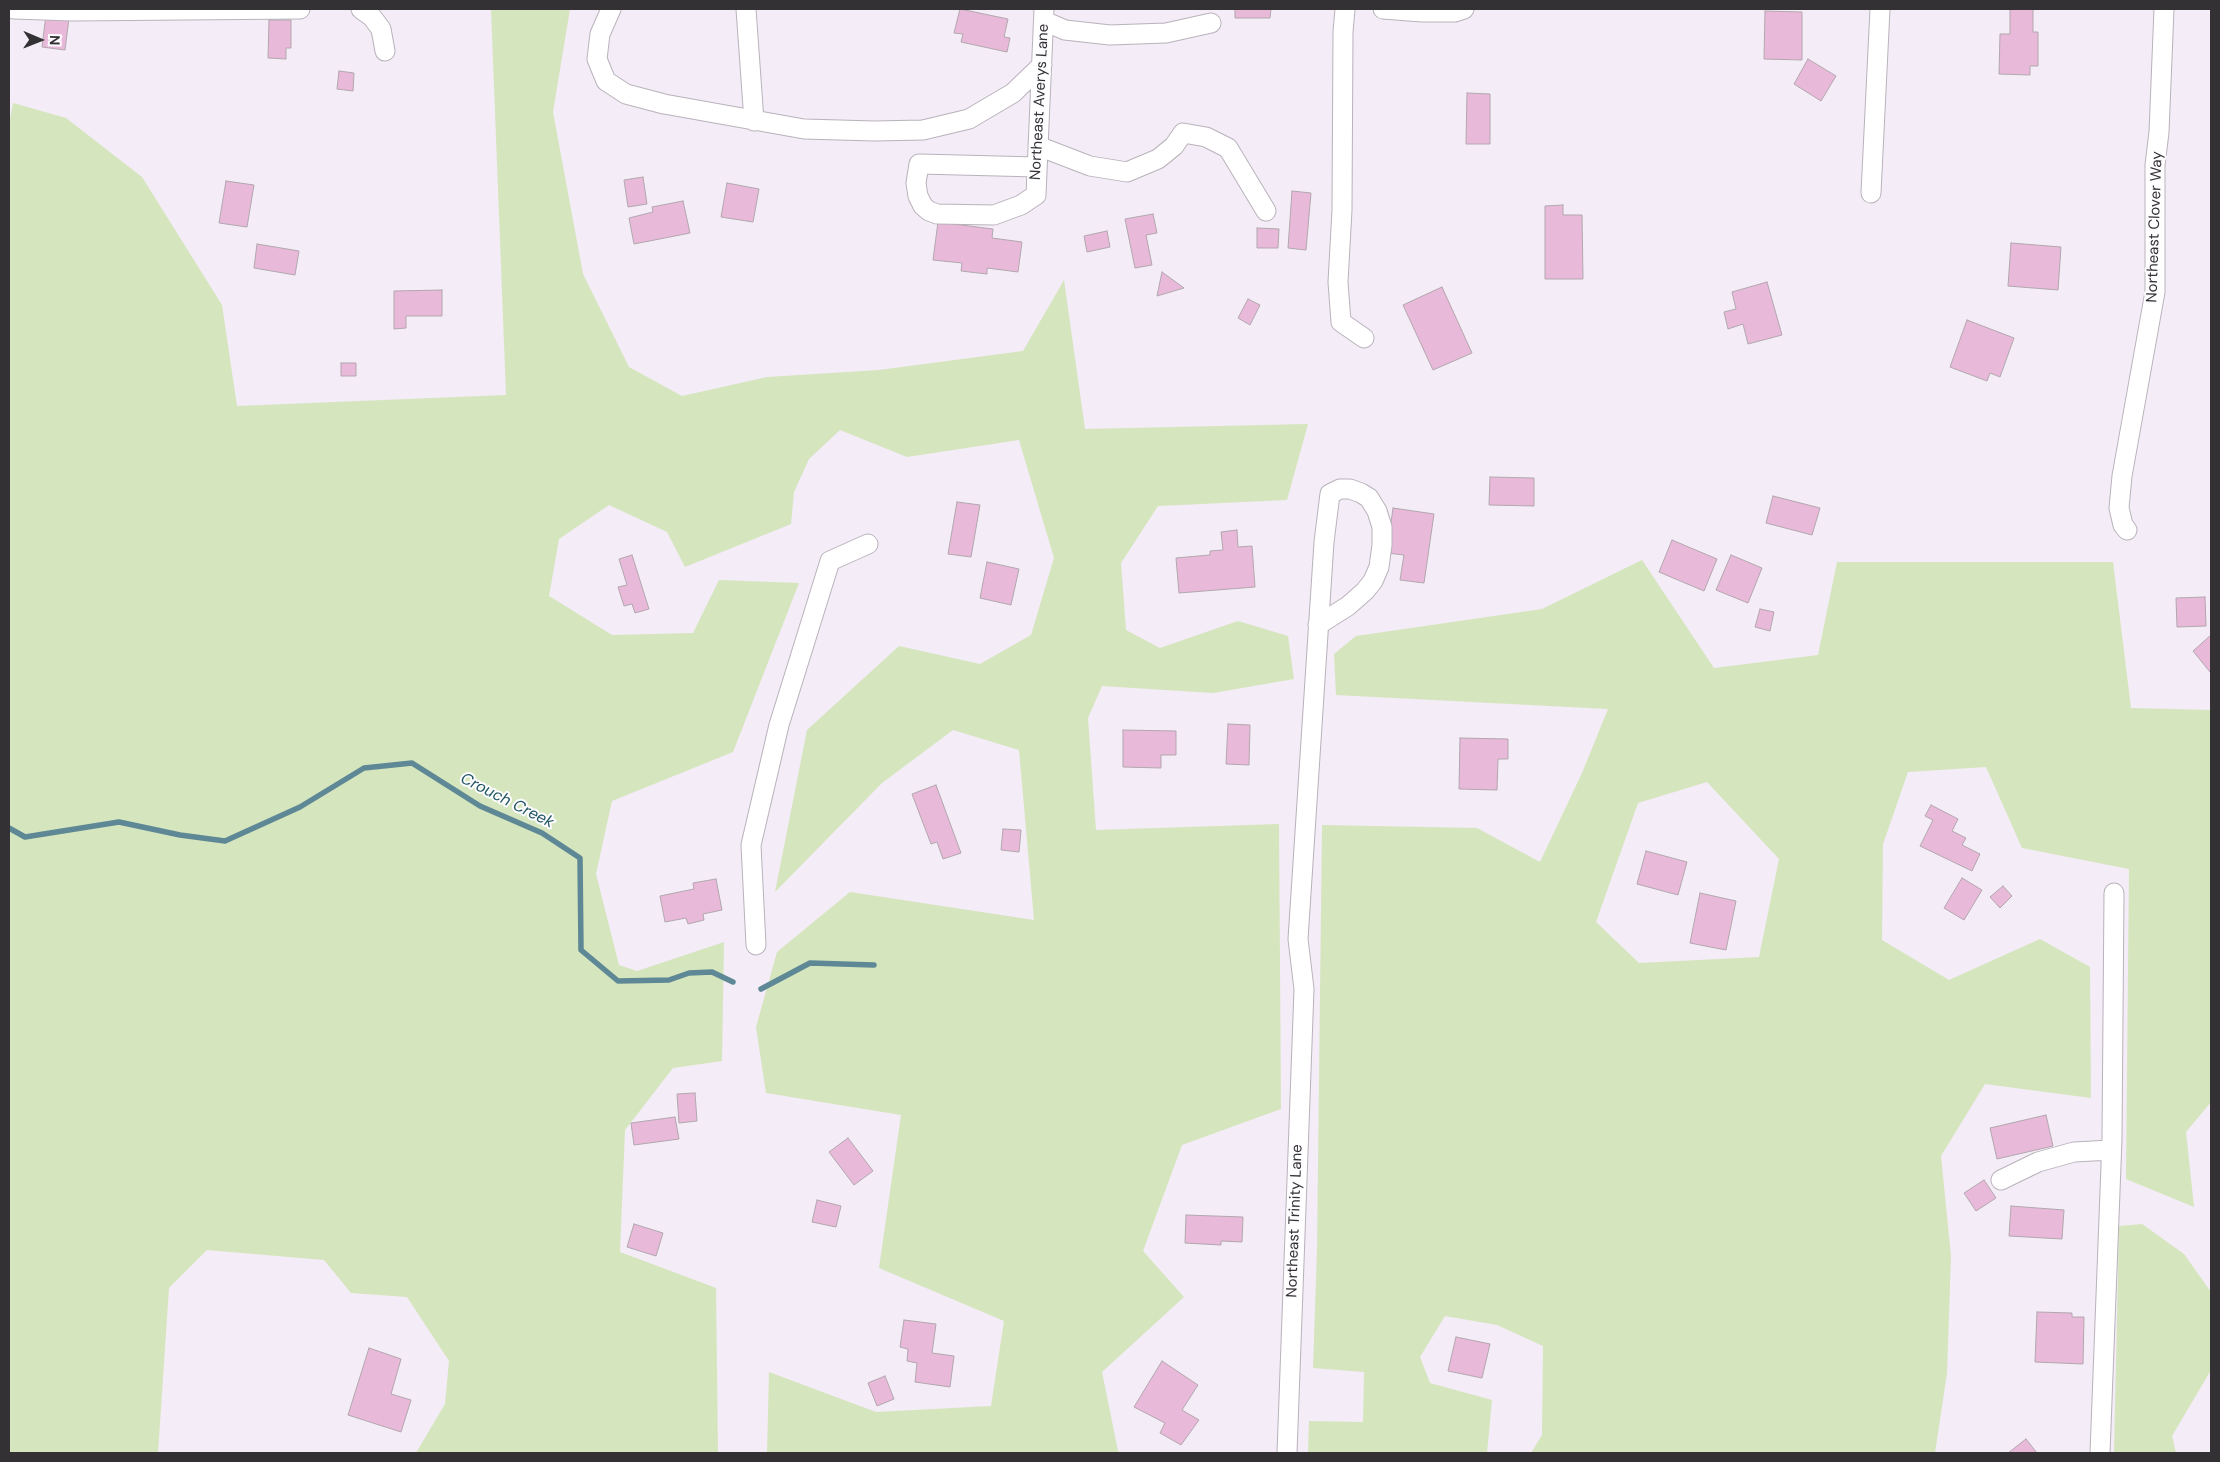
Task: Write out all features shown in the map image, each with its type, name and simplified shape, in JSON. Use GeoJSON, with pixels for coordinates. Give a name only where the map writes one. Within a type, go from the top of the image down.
{"type":"FeatureCollection","features":[{"type":"Feature","properties":{"kind":"street"},"geometry":{"type":"LineString","coordinates":[[14,9],[72,11],[300,9]]}},
{"type":"Feature","properties":{"kind":"street"},"geometry":{"type":"LineString","coordinates":[[362,9],[381,28],[385,51]]}},
{"type":"Feature","properties":{"kind":"street"},"geometry":{"type":"LineString","coordinates":[[611,9],[600,34],[597,59],[606,81],[626,94],[664,104],[804,129],[923,130],[969,119],[991,108],[1013,93],[1042,66]]}},
{"type":"Feature","properties":{"kind":"street"},"geometry":{"type":"LineString","coordinates":[[746,9],[754,121]]}},
{"type":"Feature","properties":{"kind":"street"},"geometry":{"type":"LineString","coordinates":[[1346,9],[1343,32],[1342,201],[1338,282],[1341,322],[1364,338]]}},
{"type":"Feature","properties":{"kind":"street"},"geometry":{"type":"LineString","coordinates":[[1383,9],[1455,12],[1464,9]]}},
{"type":"Feature","properties":{"kind":"street"},"geometry":{"type":"LineString","coordinates":[[1871,193],[1880,9]]}},
{"type":"Feature","properties":{"kind":"street","name":"Northeast Clover Way"},"geometry":{"type":"LineString","coordinates":[[2127,530],[2123,525],[2119,508],[2122,476],[2155,292],[2155,165],[2159,132],[2164,9]]}},
{"type":"Feature","properties":{"kind":"street"},"geometry":{"type":"LineString","coordinates":[[1044,15],[1066,30],[1110,35],[1166,33],[1211,23]]}},
{"type":"Feature","properties":{"kind":"street","name":"Northeast Averys Lane"},"geometry":{"type":"LineString","coordinates":[[1037,167],[919,164],[916,183],[918,196],[923,206],[937,214],[994,215],[1021,205],[1036,195],[1044,15]]}},
{"type":"Feature","properties":{"kind":"street"},"geometry":{"type":"LineString","coordinates":[[1038,146],[1090,166],[1127,172],[1158,159],[1174,146],[1184,133],[1206,137],[1228,148],[1266,211]]}},
{"type":"Feature","properties":{"kind":"street","name":"Northeast Trinity Lane"},"geometry":{"type":"LineString","coordinates":[[1287,1453],[1304,989],[1298,938],[1318,625],[1324,542],[1330,494],[1340,489],[1361,492],[1369,498],[1377,511],[1382,536],[1379,567],[1373,581],[1365,591],[1348,606],[1318,625]]}},
{"type":"Feature","properties":{"kind":"street"},"geometry":{"type":"LineString","coordinates":[[756,945],[751,845],[779,725],[830,561],[868,544]]}},
{"type":"Feature","properties":{"kind":"street"},"geometry":{"type":"LineString","coordinates":[[2100,1453],[2111,1150],[2114,893]]}},
{"type":"Feature","properties":{"kind":"street"},"geometry":{"type":"LineString","coordinates":[[2001,1180],[2038,1162],[2074,1152],[2111,1150]]}},
{"type":"Feature","properties":{"kind":"green space"},"geometry":{"type":"Polygon","coordinates":[[[491,9],[570,9],[553,112],[583,274],[629,367],[682,396],[767,377],[879,370],[1023,351],[1064,280],[1085,429],[1308,424],[1287,500],[1158,506],[1121,563],[1126,630],[1160,648],[1238,621],[1288,636],[1294,679],[1213,693],[1102,686],[1088,718],[1096,830],[1279,824],[1281,1109],[1182,1145],[1143,1251],[1184,1297],[1102,1372],[1118,1451],[1123,1453],[767,1453],[769,1372],[876,1412],[991,1406],[1004,1321],[879,1268],[901,1115],[766,1093],[756,1027],[777,952],[850,892],[1034,920],[1019,750],[953,730],[882,783],[775,892],[807,730],[899,646],[980,664],[1031,635],[1054,558],[1019,440],[907,457],[840,430],[809,459],[794,492],[791,524],[685,567],[667,532],[609,505],[559,539],[549,596],[612,635],[693,633],[719,580],[799,583],[733,752],[612,801],[596,874],[619,965],[637,971],[724,942],[722,1061],[673,1068],[625,1130],[620,1252],[716,1288],[718,1453],[416,1453],[445,1404],[449,1361],[407,1297],[351,1293],[324,1260],[207,1250],[169,1288],[158,1453],[9,1453],[9,125],[13,103],[66,118],[142,177],[222,305],[237,406],[506,395],[491,9]]]}},
{"type":"Feature","properties":{"kind":"green space"},"geometry":{"type":"Polygon","coordinates":[[[1642,560],[1714,668],[1818,655],[1837,562],[2113,562],[2131,708],[2211,710],[2211,1102],[2186,1132],[2194,1207],[2126,1179],[2129,869],[2022,848],[1986,767],[1908,772],[1883,844],[1882,940],[1949,980],[2040,939],[2090,967],[2091,1098],[1985,1084],[1941,1156],[1951,1256],[1947,1373],[1935,1453],[1531,1453],[1542,1435],[1543,1346],[1497,1325],[1445,1316],[1420,1357],[1430,1383],[1492,1400],[1487,1453],[1308,1453],[1309,1421],[1363,1422],[1364,1372],[1313,1368],[1317,1250],[1322,825],[1477,828],[1540,862],[1582,773],[1608,709],[1336,695],[1334,654],[1356,636],[1542,609],[1642,560]],[[1707,782],[1638,803],[1596,922],[1639,963],[1759,957],[1779,859],[1707,782]]]}},
{"type":"Feature","properties":{"kind":"green space"},"geometry":{"type":"Polygon","coordinates":[[[2142,1224],[2184,1254],[2211,1292],[2211,1370],[2172,1436],[2176,1453],[2114,1453],[2119,1226],[2142,1224]]]}},
{"type":"Feature","properties":{"kind":"building"},"geometry":{"type":"Polygon","coordinates":[[[960,9],[1008,19],[1004,37],[1010,38],[1007,52],[961,42],[963,34],[954,33],[960,9]]]}},
{"type":"Feature","properties":{"kind":"building"},"geometry":{"type":"Polygon","coordinates":[[[1235,9],[1271,9],[1270,18],[1235,18],[1235,9]]]}},
{"type":"Feature","properties":{"kind":"building"},"geometry":{"type":"Polygon","coordinates":[[[2010,9],[2033,9],[2033,32],[2038,32],[2038,66],[2030,66],[2030,75],[1999,74],[2000,34],[2010,34],[2010,9]]]}},
{"type":"Feature","properties":{"kind":"building"},"geometry":{"type":"Polygon","coordinates":[[[1765,11],[1802,12],[1802,60],[1764,59],[1765,11]]]}},
{"type":"Feature","properties":{"kind":"building"},"geometry":{"type":"Polygon","coordinates":[[[46,15],[69,18],[65,50],[42,47],[46,15]]]}},
{"type":"Feature","properties":{"kind":"building"},"geometry":{"type":"Polygon","coordinates":[[[269,20],[291,20],[291,48],[286,48],[286,59],[268,58],[269,20]]]}},
{"type":"Feature","properties":{"kind":"building"},"geometry":{"type":"Polygon","coordinates":[[[1808,59],[1836,76],[1821,101],[1794,84],[1808,59]]]}},
{"type":"Feature","properties":{"kind":"building"},"geometry":{"type":"Polygon","coordinates":[[[339,71],[354,73],[353,91],[337,89],[339,71]]]}},
{"type":"Feature","properties":{"kind":"building"},"geometry":{"type":"Polygon","coordinates":[[[1467,93],[1490,94],[1490,144],[1466,144],[1467,93]]]}},
{"type":"Feature","properties":{"kind":"building"},"geometry":{"type":"Polygon","coordinates":[[[643,177],[647,204],[628,207],[624,180],[643,177]]]}},
{"type":"Feature","properties":{"kind":"building"},"geometry":{"type":"Polygon","coordinates":[[[226,181],[254,185],[247,227],[219,223],[226,181]]]}},
{"type":"Feature","properties":{"kind":"building"},"geometry":{"type":"Polygon","coordinates":[[[727,183],[759,189],[753,222],[721,217],[727,183]]]}},
{"type":"Feature","properties":{"kind":"building"},"geometry":{"type":"Polygon","coordinates":[[[1292,191],[1311,193],[1306,250],[1288,248],[1292,191]]]}},
{"type":"Feature","properties":{"kind":"building"},"geometry":{"type":"Polygon","coordinates":[[[683,201],[690,233],[634,244],[629,218],[653,212],[652,207],[683,201]]]}},
{"type":"Feature","properties":{"kind":"building"},"geometry":{"type":"Polygon","coordinates":[[[1563,205],[1563,215],[1582,215],[1583,279],[1545,279],[1545,206],[1563,205]]]}},
{"type":"Feature","properties":{"kind":"building"},"geometry":{"type":"Polygon","coordinates":[[[1153,214],[1157,233],[1146,235],[1152,265],[1135,268],[1125,219],[1153,214]]]}},
{"type":"Feature","properties":{"kind":"building"},"geometry":{"type":"Polygon","coordinates":[[[938,222],[993,229],[992,238],[1022,242],[1018,272],[987,268],[987,274],[961,271],[962,263],[933,260],[938,222]]]}},
{"type":"Feature","properties":{"kind":"building"},"geometry":{"type":"Polygon","coordinates":[[[1257,228],[1279,229],[1278,248],[1257,248],[1257,228]]]}},
{"type":"Feature","properties":{"kind":"building"},"geometry":{"type":"Polygon","coordinates":[[[1107,231],[1110,247],[1087,252],[1084,236],[1107,231]]]}},
{"type":"Feature","properties":{"kind":"building"},"geometry":{"type":"Polygon","coordinates":[[[2011,243],[2061,247],[2058,290],[2008,286],[2011,243]]]}},
{"type":"Feature","properties":{"kind":"building"},"geometry":{"type":"Polygon","coordinates":[[[257,244],[299,251],[295,275],[254,268],[257,244]]]}},
{"type":"Feature","properties":{"kind":"building"},"geometry":{"type":"Polygon","coordinates":[[[1162,272],[1184,288],[1157,296],[1162,272]]]}},
{"type":"Feature","properties":{"kind":"building"},"geometry":{"type":"Polygon","coordinates":[[[1767,282],[1782,335],[1748,344],[1743,324],[1728,329],[1724,312],[1736,309],[1732,292],[1767,282]]]}},
{"type":"Feature","properties":{"kind":"building"},"geometry":{"type":"Polygon","coordinates":[[[1442,287],[1472,353],[1433,370],[1403,305],[1442,287]]]}},
{"type":"Feature","properties":{"kind":"building"},"geometry":{"type":"Polygon","coordinates":[[[442,290],[442,316],[406,316],[406,328],[394,329],[394,291],[442,290]]]}},
{"type":"Feature","properties":{"kind":"building"},"geometry":{"type":"Polygon","coordinates":[[[1248,299],[1260,305],[1250,325],[1238,318],[1248,299]]]}},
{"type":"Feature","properties":{"kind":"building"},"geometry":{"type":"Polygon","coordinates":[[[1967,320],[2014,338],[2000,377],[1990,373],[1987,381],[1950,367],[1967,320]]]}},
{"type":"Feature","properties":{"kind":"building"},"geometry":{"type":"Polygon","coordinates":[[[341,363],[356,363],[356,376],[341,376],[341,363]]]}},
{"type":"Feature","properties":{"kind":"building"},"geometry":{"type":"Polygon","coordinates":[[[1490,477],[1534,478],[1534,506],[1489,505],[1490,477]]]}},
{"type":"Feature","properties":{"kind":"building"},"geometry":{"type":"Polygon","coordinates":[[[1773,496],[1820,508],[1812,535],[1766,523],[1773,496]]]}},
{"type":"Feature","properties":{"kind":"building"},"geometry":{"type":"Polygon","coordinates":[[[957,502],[980,505],[971,557],[948,554],[957,502]]]}},
{"type":"Feature","properties":{"kind":"building"},"geometry":{"type":"Polygon","coordinates":[[[1393,508],[1434,514],[1424,583],[1400,580],[1404,555],[1387,553],[1393,508]]]}},
{"type":"Feature","properties":{"kind":"building"},"geometry":{"type":"Polygon","coordinates":[[[1237,530],[1238,547],[1252,546],[1255,587],[1179,593],[1176,558],[1210,555],[1210,551],[1223,550],[1221,532],[1237,530]]]}},
{"type":"Feature","properties":{"kind":"building"},"geometry":{"type":"Polygon","coordinates":[[[1672,540],[1717,559],[1704,591],[1659,572],[1672,540]]]}},
{"type":"Feature","properties":{"kind":"building"},"geometry":{"type":"Polygon","coordinates":[[[632,555],[649,609],[635,613],[632,604],[624,606],[618,587],[627,585],[619,559],[632,555]]]}},
{"type":"Feature","properties":{"kind":"building"},"geometry":{"type":"Polygon","coordinates":[[[1731,555],[1762,568],[1748,603],[1716,590],[1731,555]]]}},
{"type":"Feature","properties":{"kind":"building"},"geometry":{"type":"Polygon","coordinates":[[[987,562],[1019,569],[1011,605],[980,598],[987,562]]]}},
{"type":"Feature","properties":{"kind":"building"},"geometry":{"type":"Polygon","coordinates":[[[2205,597],[2206,626],[2177,627],[2176,598],[2205,597]]]}},
{"type":"Feature","properties":{"kind":"building"},"geometry":{"type":"Polygon","coordinates":[[[1760,609],[1774,612],[1770,631],[1755,627],[1760,609]]]}},
{"type":"Feature","properties":{"kind":"building"},"geometry":{"type":"Polygon","coordinates":[[[2211,635],[2211,671],[2210,672],[2193,651],[2211,635]]]}},
{"type":"Feature","properties":{"kind":"building"},"geometry":{"type":"Polygon","coordinates":[[[1228,724],[1250,725],[1249,765],[1226,764],[1228,724]]]}},
{"type":"Feature","properties":{"kind":"building"},"geometry":{"type":"Polygon","coordinates":[[[1123,730],[1176,731],[1176,755],[1161,755],[1161,768],[1123,767],[1123,730]]]}},
{"type":"Feature","properties":{"kind":"building"},"geometry":{"type":"Polygon","coordinates":[[[1460,738],[1508,739],[1508,759],[1498,759],[1497,790],[1459,789],[1460,738]]]}},
{"type":"Feature","properties":{"kind":"building"},"geometry":{"type":"Polygon","coordinates":[[[936,785],[961,853],[943,859],[937,842],[931,844],[912,794],[936,785]]]}},
{"type":"Feature","properties":{"kind":"building"},"geometry":{"type":"Polygon","coordinates":[[[1931,805],[1958,819],[1952,831],[1966,838],[1962,845],[1980,854],[1972,871],[1920,846],[1933,820],[1925,816],[1931,805]]]}},
{"type":"Feature","properties":{"kind":"building"},"geometry":{"type":"Polygon","coordinates":[[[1003,829],[1021,830],[1019,852],[1001,850],[1003,829]]]}},
{"type":"Feature","properties":{"kind":"building"},"geometry":{"type":"Polygon","coordinates":[[[1646,851],[1687,862],[1678,895],[1637,884],[1646,851]]]}},
{"type":"Feature","properties":{"kind":"building"},"geometry":{"type":"Polygon","coordinates":[[[1962,878],[1982,890],[1964,920],[1944,908],[1962,878]]]}},
{"type":"Feature","properties":{"kind":"building"},"geometry":{"type":"Polygon","coordinates":[[[716,879],[722,910],[703,914],[704,920],[688,924],[686,918],[665,922],[660,896],[694,889],[693,883],[716,879]]]}},
{"type":"Feature","properties":{"kind":"building"},"geometry":{"type":"Polygon","coordinates":[[[2003,886],[2012,896],[2000,908],[1990,897],[2003,886]]]}},
{"type":"Feature","properties":{"kind":"building"},"geometry":{"type":"Polygon","coordinates":[[[1700,893],[1736,901],[1726,950],[1690,943],[1700,893]]]}},
{"type":"Feature","properties":{"kind":"building"},"geometry":{"type":"Polygon","coordinates":[[[695,1093],[697,1121],[679,1123],[677,1094],[695,1093]]]}},
{"type":"Feature","properties":{"kind":"building"},"geometry":{"type":"Polygon","coordinates":[[[2046,1115],[2053,1146],[1997,1159],[1990,1128],[2046,1115]]]}},
{"type":"Feature","properties":{"kind":"building"},"geometry":{"type":"Polygon","coordinates":[[[675,1117],[679,1139],[634,1145],[631,1123],[675,1117]]]}},
{"type":"Feature","properties":{"kind":"building"},"geometry":{"type":"Polygon","coordinates":[[[848,1138],[873,1171],[854,1185],[829,1152],[848,1138]]]}},
{"type":"Feature","properties":{"kind":"building"},"geometry":{"type":"Polygon","coordinates":[[[1984,1180],[1996,1198],[1976,1211],[1964,1193],[1984,1180]]]}},
{"type":"Feature","properties":{"kind":"building"},"geometry":{"type":"Polygon","coordinates":[[[817,1200],[841,1206],[836,1227],[812,1222],[817,1200]]]}},
{"type":"Feature","properties":{"kind":"building"},"geometry":{"type":"Polygon","coordinates":[[[2011,1206],[2064,1210],[2062,1239],[2009,1236],[2011,1206]]]}},
{"type":"Feature","properties":{"kind":"building"},"geometry":{"type":"Polygon","coordinates":[[[1186,1215],[1243,1217],[1242,1242],[1221,1241],[1221,1245],[1185,1243],[1186,1215]]]}},
{"type":"Feature","properties":{"kind":"building"},"geometry":{"type":"Polygon","coordinates":[[[634,1224],[663,1233],[656,1256],[627,1247],[634,1224]]]}},
{"type":"Feature","properties":{"kind":"building"},"geometry":{"type":"Polygon","coordinates":[[[2037,1312],[2072,1313],[2072,1317],[2084,1317],[2083,1364],[2035,1362],[2037,1312]]]}},
{"type":"Feature","properties":{"kind":"building"},"geometry":{"type":"Polygon","coordinates":[[[904,1320],[936,1324],[932,1353],[954,1356],[950,1387],[915,1382],[917,1363],[907,1361],[908,1349],[900,1347],[904,1320]]]}},
{"type":"Feature","properties":{"kind":"building"},"geometry":{"type":"Polygon","coordinates":[[[1456,1337],[1490,1344],[1482,1378],[1448,1371],[1456,1337]]]}},
{"type":"Feature","properties":{"kind":"building"},"geometry":{"type":"Polygon","coordinates":[[[369,1348],[401,1359],[391,1394],[411,1400],[401,1432],[348,1415],[369,1348]]]}},
{"type":"Feature","properties":{"kind":"building"},"geometry":{"type":"Polygon","coordinates":[[[1162,1361],[1198,1385],[1182,1410],[1199,1420],[1181,1445],[1160,1433],[1165,1423],[1134,1407],[1162,1361]]]}},
{"type":"Feature","properties":{"kind":"building"},"geometry":{"type":"Polygon","coordinates":[[[885,1376],[894,1399],[877,1406],[868,1383],[885,1376]]]}},
{"type":"Feature","properties":{"kind":"building"},"geometry":{"type":"Polygon","coordinates":[[[2026,1439],[2037,1453],[2008,1453],[2026,1439]]]}},
{"type":"Feature","properties":{"kind":"waterway","name":"Crouch Creek"},"geometry":{"type":"LineString","coordinates":[[9,828],[25,837],[119,822],[180,835],[225,841],[300,807],[364,768],[412,763],[480,806],[542,833],[580,858],[581,950],[618,981],[669,980],[689,973],[712,972],[733,982]]}},
{"type":"Feature","properties":{"kind":"waterway","name":"Crouch Creek"},"geometry":{"type":"LineString","coordinates":[[761,989],[810,963],[874,965]]}}]}
